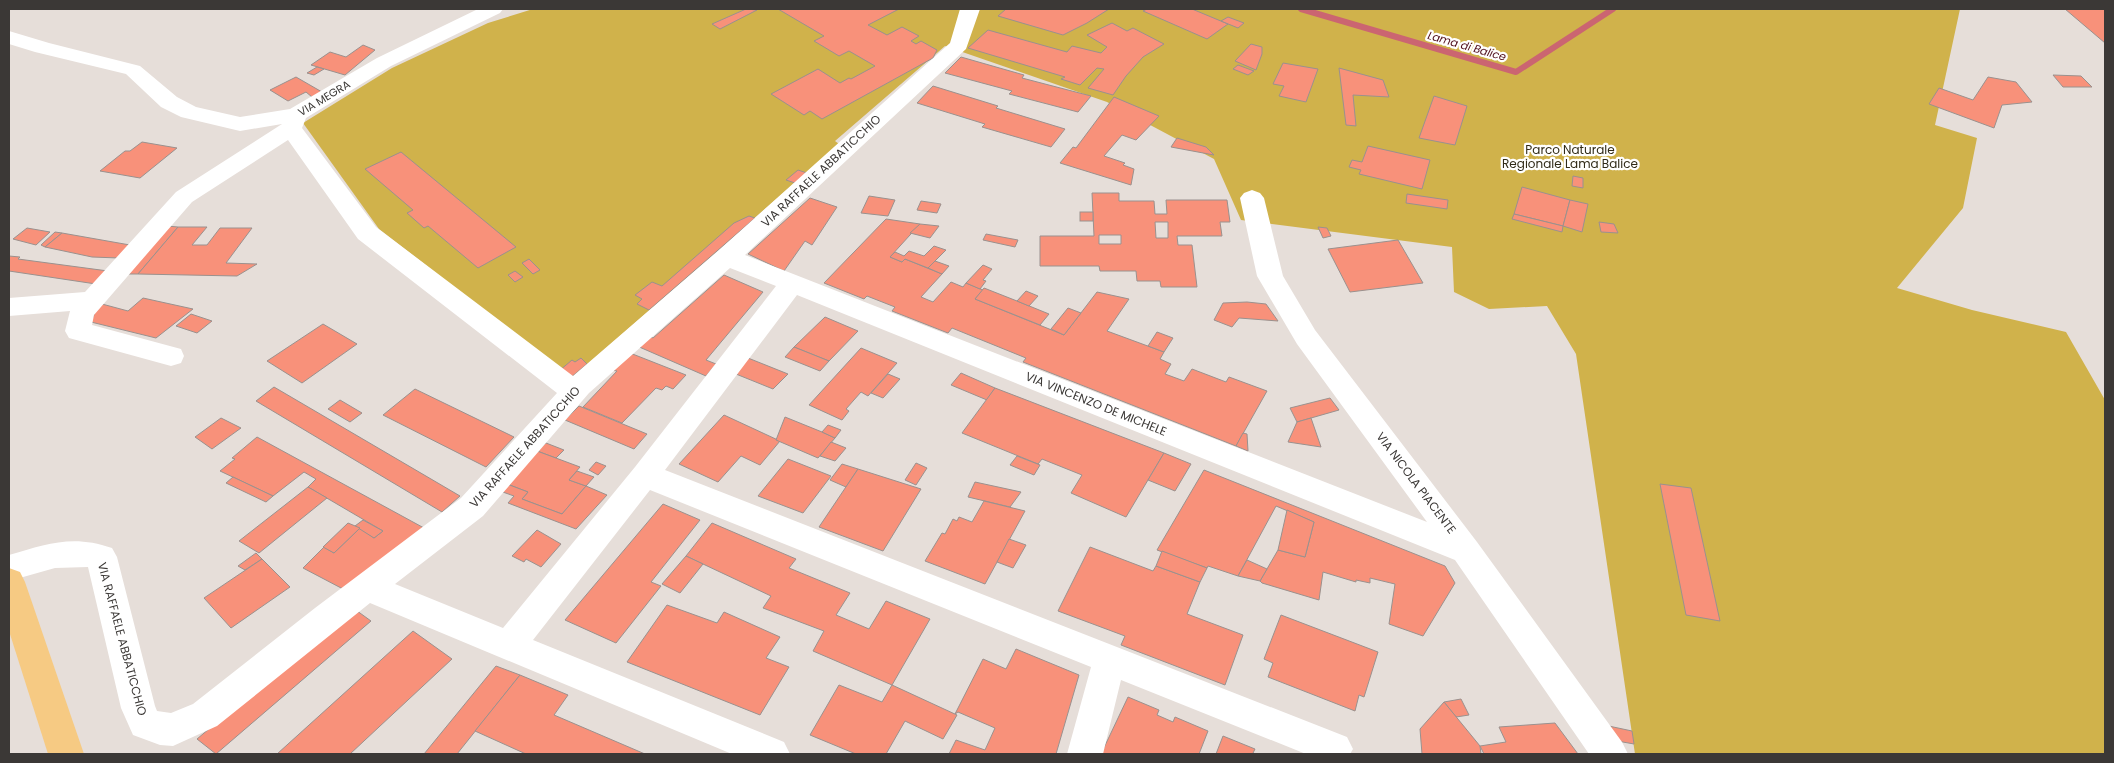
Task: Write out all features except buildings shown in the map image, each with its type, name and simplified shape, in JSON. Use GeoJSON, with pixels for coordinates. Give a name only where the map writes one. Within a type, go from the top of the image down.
{"type":"FeatureCollection","features":[{"type":"Feature","properties":{"kind":"main road"},"geometry":{"type":"LineString","coordinates":[[9,582],[66,754]]}},
{"type":"Feature","properties":{"kind":"street","name":"VIA MEGRA"},"geometry":{"type":"LineString","coordinates":[[9,37],[42,48],[133,70],[169,102],[189,112],[240,124],[293,121],[384,62],[493,9]]}},
{"type":"Feature","properties":{"kind":"street","name":"VIA RAFFAELE ABBATICCHIO"},"geometry":{"type":"LineString","coordinates":[[9,568],[69,552],[87,552],[101,557],[138,708],[145,723],[160,729],[173,730],[205,715],[472,507],[574,391],[727,257],[959,45],[970,9]]}},
{"type":"Feature","properties":{"kind":"street"},"geometry":{"type":"LineString","coordinates":[[171,356],[78,331],[82,312],[184,197],[293,121],[367,233],[574,391]]}},
{"type":"Feature","properties":{"kind":"street","name":"VIA NICOLA PIACENTE"},"geometry":{"type":"LineString","coordinates":[[1252,198],[1270,276],[1302,329],[1466,551],[1610,754]]}},
{"type":"Feature","properties":{"kind":"street","name":"VIA VINCENZO DE MICHELE"},"geometry":{"type":"LineString","coordinates":[[727,257],[1466,551]]}},
{"type":"Feature","properties":{"kind":"street"},"geometry":{"type":"LineString","coordinates":[[509,646],[645,475],[792,283]]}},
{"type":"Feature","properties":{"kind":"street"},"geometry":{"type":"LineString","coordinates":[[9,307],[92,300]]}},
{"type":"Feature","properties":{"kind":"street"},"geometry":{"type":"LineString","coordinates":[[645,475],[1335,749]]}},
{"type":"Feature","properties":{"kind":"street"},"geometry":{"type":"LineString","coordinates":[[367,587],[772,754]]}},
{"type":"Feature","properties":{"kind":"street"},"geometry":{"type":"LineString","coordinates":[[1085,754],[1110,659]]}},
{"type":"Feature","properties":{"kind":"green space","name":"Parco Naturale Regionale Lama Balice"},"geometry":{"type":"Polygon","coordinates":[[[533,9],[1960,9],[1935,125],[1977,138],[1963,208],[1897,288],[1972,310],[2066,332],[2105,400],[2105,754],[1635,754],[1576,354],[1547,306],[1489,309],[1454,292],[1452,247],[1241,220],[1214,159],[1107,102],[945,46],[835,141],[839,144],[572,378],[379,229],[303,123],[392,68],[488,23],[533,9]]]}},
{"type":"Feature","properties":{"kind":"waterway","name":"Lama di Balice"},"geometry":{"type":"LineString","coordinates":[[1301,9],[1516,72],[1613,9]]}}]}
